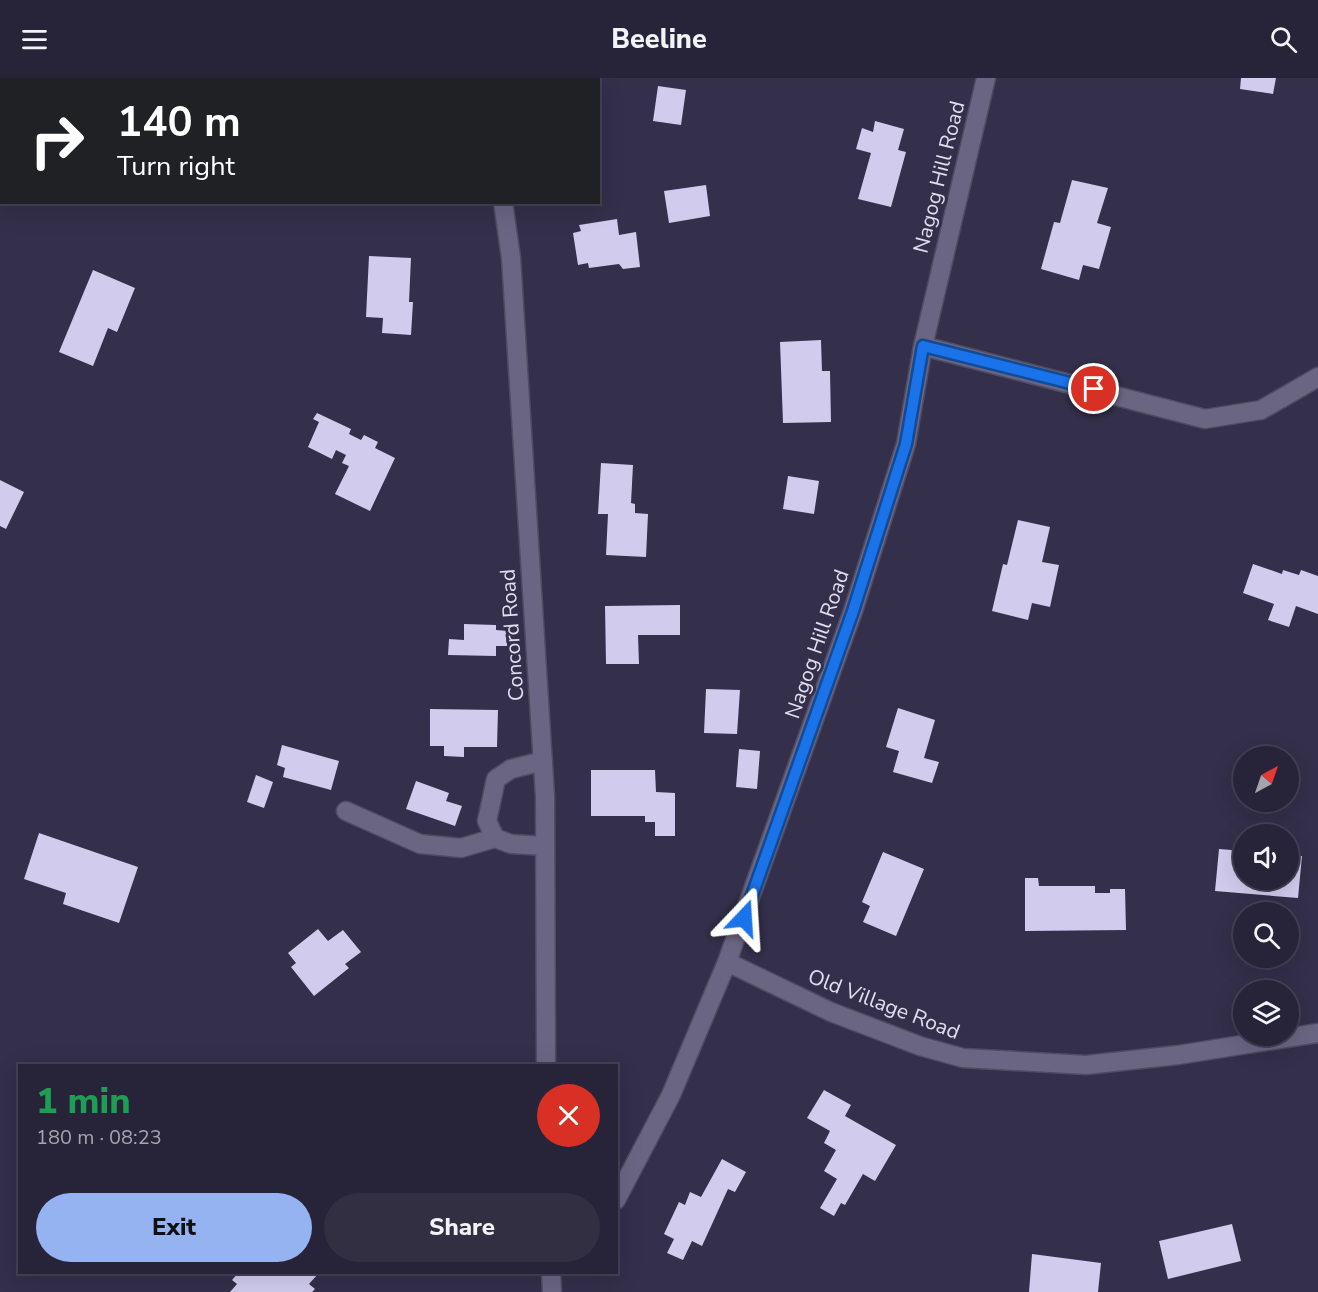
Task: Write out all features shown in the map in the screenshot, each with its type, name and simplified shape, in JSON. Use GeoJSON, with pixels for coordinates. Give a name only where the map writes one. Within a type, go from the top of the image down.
{"type":"FeatureCollection","features":[{"type":"Feature","properties":{"kind":"street","name":"Nagog Hill Road"},"geometry":{"type":"LineString","coordinates":[[618,1196],[671,1095],[727,962],[853,611],[906,444],[923,346],[986,78]]}},
{"type":"Feature","properties":{"kind":"street","name":"Concord Road"},"geometry":{"type":"LineString","coordinates":[[503,204],[511,258],[543,761],[546,1064]]}},
{"type":"Feature","properties":{"kind":"street"},"geometry":{"type":"LineString","coordinates":[[923,346],[1205,419],[1261,410],[1318,377]]}},
{"type":"Feature","properties":{"kind":"street"},"geometry":{"type":"LineString","coordinates":[[495,838],[487,821],[496,779],[511,769],[543,761]]}},
{"type":"Feature","properties":{"kind":"street"},"geometry":{"type":"LineString","coordinates":[[346,811],[420,844],[461,848],[495,838],[511,844],[545,846]]}},
{"type":"Feature","properties":{"kind":"street","name":"Old Village Road"},"geometry":{"type":"LineString","coordinates":[[727,962],[831,1012],[920,1046],[963,1058],[1086,1065],[1178,1055],[1246,1042],[1318,1034]]}},
{"type":"Feature","properties":{"kind":"building"},"geometry":{"type":"Polygon","coordinates":[[[1241,78],[1276,78],[1273,94],[1240,89],[1241,78]]]}},
{"type":"Feature","properties":{"kind":"building"},"geometry":{"type":"Polygon","coordinates":[[[658,86],[686,90],[681,125],[653,121],[658,86]]]}},
{"type":"Feature","properties":{"kind":"building"},"geometry":{"type":"Polygon","coordinates":[[[875,121],[904,129],[898,150],[906,152],[891,207],[858,199],[871,153],[856,149],[862,128],[873,132],[875,121]]]}},
{"type":"Feature","properties":{"kind":"building"},"geometry":{"type":"Polygon","coordinates":[[[1072,180],[1108,188],[1097,223],[1111,227],[1099,269],[1083,265],[1079,280],[1041,269],[1054,222],[1060,223],[1072,180]]]}},
{"type":"Feature","properties":{"kind":"building"},"geometry":{"type":"Polygon","coordinates":[[[706,185],[710,216],[669,223],[664,191],[706,185]]]}},
{"type":"Feature","properties":{"kind":"building"},"geometry":{"type":"Polygon","coordinates":[[[617,219],[619,235],[636,232],[640,267],[623,269],[619,264],[589,268],[588,263],[578,265],[573,233],[581,231],[579,225],[617,219]]]}},
{"type":"Feature","properties":{"kind":"building"},"geometry":{"type":"Polygon","coordinates":[[[369,256],[411,258],[409,302],[413,302],[411,335],[382,333],[383,318],[366,317],[369,256]]]}},
{"type":"Feature","properties":{"kind":"building"},"geometry":{"type":"Polygon","coordinates":[[[93,270],[135,288],[117,332],[108,328],[93,366],[59,352],[93,270]]]}},
{"type":"Feature","properties":{"kind":"building"},"geometry":{"type":"Polygon","coordinates":[[[821,340],[822,371],[830,371],[831,422],[783,423],[780,342],[821,340]]]}},
{"type":"Feature","properties":{"kind":"building"},"geometry":{"type":"Polygon","coordinates":[[[317,413],[351,429],[349,434],[361,440],[364,435],[378,442],[375,448],[395,458],[370,511],[335,494],[349,466],[342,463],[346,455],[336,450],[332,459],[308,447],[319,422],[313,419],[317,413]]]}},
{"type":"Feature","properties":{"kind":"building"},"geometry":{"type":"Polygon","coordinates":[[[601,463],[633,465],[631,503],[635,504],[635,513],[648,514],[646,557],[606,555],[608,514],[598,514],[601,463]]]}},
{"type":"Feature","properties":{"kind":"building"},"geometry":{"type":"Polygon","coordinates":[[[788,476],[819,481],[814,514],[783,509],[788,476]]]}},
{"type":"Feature","properties":{"kind":"building"},"geometry":{"type":"Polygon","coordinates":[[[0,480],[24,492],[6,529],[0,526],[0,480]]]}},
{"type":"Feature","properties":{"kind":"building"},"geometry":{"type":"Polygon","coordinates":[[[1018,520],[1050,527],[1042,562],[1059,565],[1050,607],[1032,603],[1028,620],[992,611],[1003,564],[1007,565],[1018,520]]]}},
{"type":"Feature","properties":{"kind":"building"},"geometry":{"type":"Polygon","coordinates":[[[1253,564],[1282,574],[1283,570],[1299,575],[1301,570],[1318,576],[1318,614],[1296,606],[1289,627],[1268,620],[1274,604],[1243,593],[1253,564]]]}},
{"type":"Feature","properties":{"kind":"building"},"geometry":{"type":"Polygon","coordinates":[[[680,605],[680,635],[638,635],[639,664],[606,664],[605,606],[680,605]]]}},
{"type":"Feature","properties":{"kind":"building"},"geometry":{"type":"Polygon","coordinates":[[[464,624],[496,625],[496,630],[508,631],[507,646],[496,646],[496,656],[448,655],[449,639],[464,640],[464,624]]]}},
{"type":"Feature","properties":{"kind":"building"},"geometry":{"type":"Polygon","coordinates":[[[706,689],[740,690],[737,734],[704,733],[706,689]]]}},
{"type":"Feature","properties":{"kind":"building"},"geometry":{"type":"Polygon","coordinates":[[[898,708],[935,720],[924,758],[939,762],[932,783],[893,772],[899,751],[886,747],[898,708]]]}},
{"type":"Feature","properties":{"kind":"building"},"geometry":{"type":"Polygon","coordinates":[[[430,709],[498,710],[497,747],[464,747],[464,757],[444,756],[444,746],[430,746],[430,709]]]}},
{"type":"Feature","properties":{"kind":"building"},"geometry":{"type":"Polygon","coordinates":[[[282,745],[339,761],[331,790],[283,777],[285,768],[277,765],[282,745]]]}},
{"type":"Feature","properties":{"kind":"building"},"geometry":{"type":"Polygon","coordinates":[[[739,749],[760,751],[757,789],[736,787],[739,749]]]}},
{"type":"Feature","properties":{"kind":"building"},"geometry":{"type":"Polygon","coordinates":[[[591,770],[655,770],[656,792],[675,793],[675,836],[655,836],[655,822],[645,822],[645,816],[591,816],[591,770]]]}},
{"type":"Feature","properties":{"kind":"building"},"geometry":{"type":"Polygon","coordinates":[[[256,775],[273,782],[264,808],[247,802],[256,775]]]}},
{"type":"Feature","properties":{"kind":"building"},"geometry":{"type":"Polygon","coordinates":[[[416,781],[449,793],[446,801],[462,806],[455,826],[406,809],[416,781]]]}},
{"type":"Feature","properties":{"kind":"building"},"geometry":{"type":"Polygon","coordinates":[[[39,833],[138,867],[119,923],[63,904],[66,893],[24,879],[39,833]]]}},
{"type":"Feature","properties":{"kind":"building"},"geometry":{"type":"Polygon","coordinates":[[[1219,849],[1233,850],[1233,890],[1299,890],[1298,898],[1215,891],[1219,849]]]}},
{"type":"Feature","properties":{"kind":"building"},"geometry":{"type":"Polygon","coordinates":[[[883,852],[924,869],[896,936],[863,922],[870,906],[862,902],[883,852]]]}},
{"type":"Feature","properties":{"kind":"building"},"geometry":{"type":"Polygon","coordinates":[[[1299,856],[1302,856],[1299,888],[1299,856]]]}},
{"type":"Feature","properties":{"kind":"building"},"geometry":{"type":"Polygon","coordinates":[[[1025,878],[1038,878],[1039,886],[1095,886],[1095,893],[1110,893],[1110,889],[1125,889],[1126,930],[1025,931],[1025,878]]]}},
{"type":"Feature","properties":{"kind":"building"},"geometry":{"type":"Polygon","coordinates":[[[318,929],[328,941],[343,930],[361,952],[345,964],[349,968],[314,996],[291,967],[296,963],[288,953],[318,929]]]}},
{"type":"Feature","properties":{"kind":"building"},"geometry":{"type":"Polygon","coordinates":[[[824,1090],[851,1105],[845,1116],[896,1145],[875,1181],[863,1174],[845,1205],[841,1203],[834,1216],[820,1208],[837,1179],[824,1171],[836,1150],[824,1143],[830,1131],[807,1118],[824,1090]]]}},
{"type":"Feature","properties":{"kind":"building"},"geometry":{"type":"Polygon","coordinates":[[[722,1159],[746,1172],[735,1192],[728,1189],[702,1246],[692,1241],[683,1260],[667,1253],[674,1239],[664,1234],[679,1202],[685,1205],[690,1192],[701,1197],[722,1159]]]}},
{"type":"Feature","properties":{"kind":"building"},"geometry":{"type":"Polygon","coordinates":[[[1232,1224],[1241,1261],[1168,1279],[1159,1241],[1232,1224]]]}},
{"type":"Feature","properties":{"kind":"building"},"geometry":{"type":"Polygon","coordinates":[[[1032,1254],[1101,1263],[1098,1292],[1029,1292],[1032,1254]]]}},
{"type":"Feature","properties":{"kind":"building"},"geometry":{"type":"Polygon","coordinates":[[[237,1274],[318,1274],[309,1284],[315,1289],[312,1292],[230,1292],[237,1284],[232,1280],[237,1274]]]}},
{"type":"Feature","properties":{"kind":"route"},"geometry":{"type":"LineString","coordinates":[[744,918],[853,611],[906,444],[923,346],[1094,389]]}}]}
